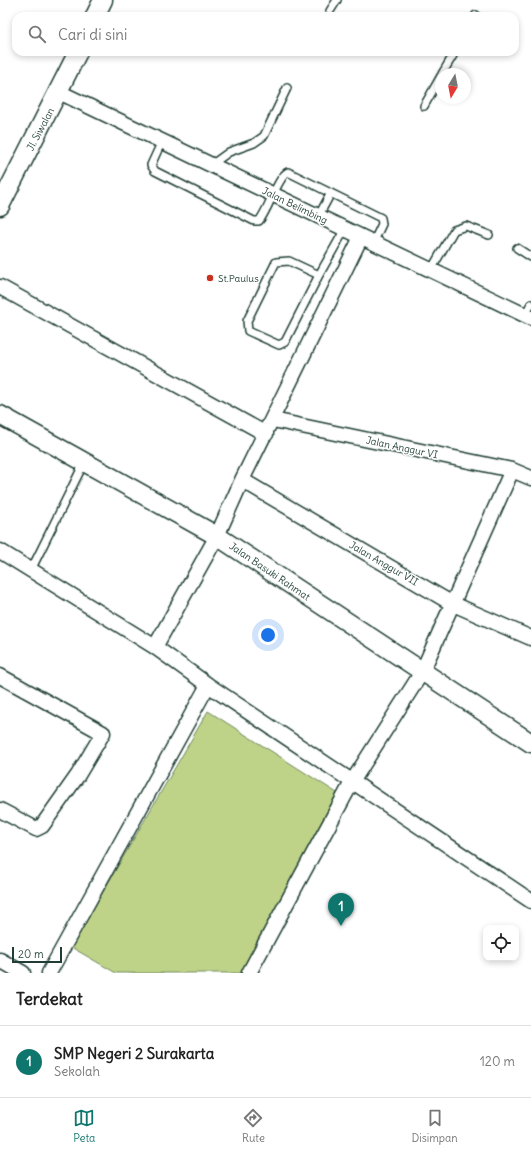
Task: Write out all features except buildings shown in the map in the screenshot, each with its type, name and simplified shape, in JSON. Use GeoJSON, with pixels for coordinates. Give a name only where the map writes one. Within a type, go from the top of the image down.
{"type":"FeatureCollection","features":[{"type":"Feature","properties":{"kind":"street"},"geometry":{"type":"LineString","coordinates":[[97,12],[103,0]]}},
{"type":"Feature","properties":{"kind":"street","name":"Jl. Siwalan"},"geometry":{"type":"LineString","coordinates":[[0,206],[76,56]]}},
{"type":"Feature","properties":{"kind":"street","name":"Jalan Belimbing"},"geometry":{"type":"LineString","coordinates":[[59,92],[345,230],[529,313]]}},
{"type":"Feature","properties":{"kind":"street"},"geometry":{"type":"LineString","coordinates":[[154,647],[217,536],[242,480],[367,240]]}},
{"type":"Feature","properties":{"kind":"street"},"geometry":{"type":"LineString","coordinates":[[0,287],[266,434]]}},
{"type":"Feature","properties":{"kind":"street","name":"Jalan Basuki Rahmat"},"geometry":{"type":"LineString","coordinates":[[0,415],[217,536],[531,744]]}},
{"type":"Feature","properties":{"kind":"street","name":"Jalan Anggur VI"},"geometry":{"type":"LineString","coordinates":[[273,420],[512,470],[531,478]]}},
{"type":"Feature","properties":{"kind":"street"},"geometry":{"type":"LineString","coordinates":[[249,973],[352,782],[422,672],[451,603],[512,470]]}},
{"type":"Feature","properties":{"kind":"street","name":"Jalan Anggur VII"},"geometry":{"type":"LineString","coordinates":[[242,480],[451,603],[531,638]]}},
{"type":"Feature","properties":{"kind":"street"},"geometry":{"type":"LineString","coordinates":[[0,551],[154,647],[208,685],[531,901]]}},
{"type":"Feature","properties":{"kind":"street"},"geometry":{"type":"LineString","coordinates":[[0,676],[103,733],[78,775],[42,826],[36,829],[30,828],[0,810]]}},
{"type":"Feature","properties":{"kind":"street"},"geometry":{"type":"LineString","coordinates":[[49,973],[208,685]]}},
{"type":"Feature","properties":{"kind":"street"},"geometry":{"type":"LineString","coordinates":[[0,960],[23,973]]}},
{"type":"Feature","properties":{"kind":"lane"},"geometry":{"type":"LineString","coordinates":[[330,11],[337,0]]}},
{"type":"Feature","properties":{"kind":"lane"},"geometry":{"type":"LineString","coordinates":[[446,68],[452,56]]}},
{"type":"Feature","properties":{"kind":"lane"},"geometry":{"type":"LineString","coordinates":[[424,106],[435,87]]}},
{"type":"Feature","properties":{"kind":"lane"},"geometry":{"type":"LineString","coordinates":[[211,165],[229,152],[254,142],[264,136],[287,88]]}},
{"type":"Feature","properties":{"kind":"lane"},"geometry":{"type":"LineString","coordinates":[[162,141],[151,165],[156,171],[254,221],[259,221],[264,215],[283,177],[288,172],[381,218],[382,224],[367,240]]}},
{"type":"Feature","properties":{"kind":"lane"},"geometry":{"type":"LineString","coordinates":[[318,216],[331,193]]}},
{"type":"Feature","properties":{"kind":"lane"},"geometry":{"type":"LineString","coordinates":[[431,270],[454,230],[466,226],[488,235]]}},
{"type":"Feature","properties":{"kind":"lane"},"geometry":{"type":"LineString","coordinates":[[319,275],[289,261],[276,262],[247,322],[248,331],[279,345],[282,344],[345,230]]}},
{"type":"Feature","properties":{"kind":"lane"},"geometry":{"type":"LineString","coordinates":[[517,248],[531,257]]}},
{"type":"Feature","properties":{"kind":"lane"},"geometry":{"type":"LineString","coordinates":[[31,570],[84,463]]}},
{"type":"Feature","properties":{"kind":"green space"},"geometry":{"type":"Polygon","coordinates":[[[208,711],[337,793],[241,973],[116,973],[71,947],[208,711]]]}},
{"type":"Feature","properties":{"kind":"place","name":"St.Paulus"},"geometry":{"type":"Point","coordinates":[210,278]}},
{"type":"Feature","properties":{"kind":"place","name":"SMP Negeri 2 Surakarta"},"geometry":{"type":"Point","coordinates":[341,926]}}]}
